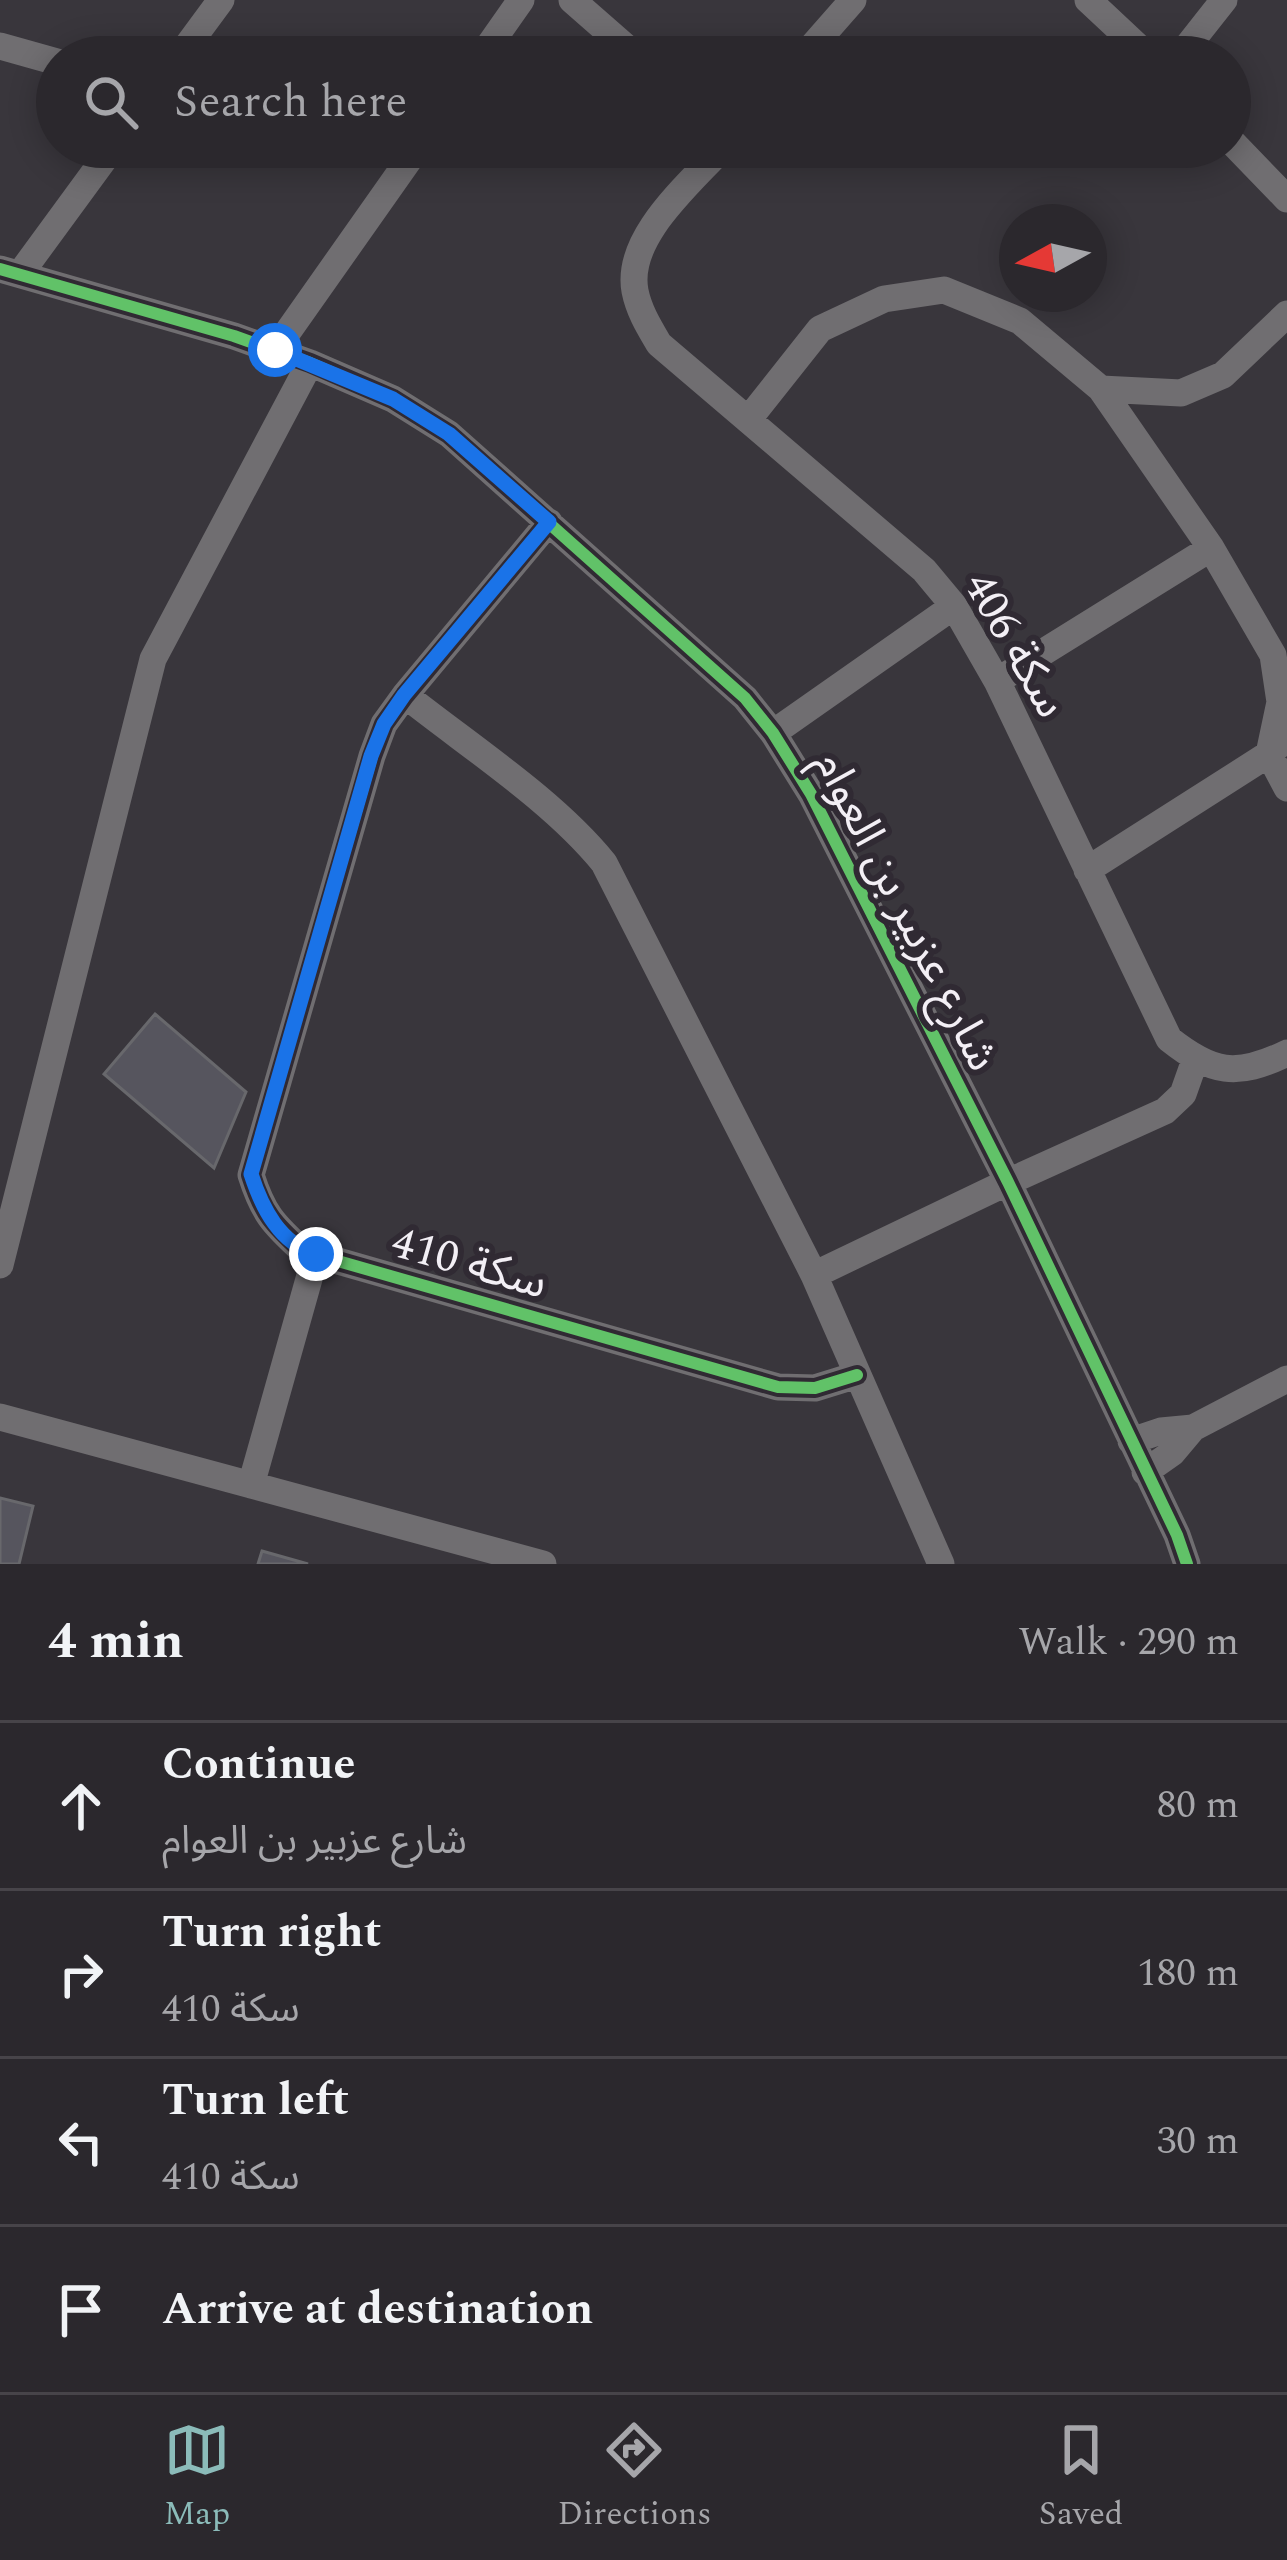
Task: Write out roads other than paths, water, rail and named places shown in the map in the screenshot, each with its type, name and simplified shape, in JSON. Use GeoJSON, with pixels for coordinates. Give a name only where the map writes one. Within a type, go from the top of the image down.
{"type":"FeatureCollection","features":[{"type":"Feature","properties":{"kind":"street"},"geometry":{"type":"LineString","coordinates":[[194,36],[221,0]]}},
{"type":"Feature","properties":{"kind":"street"},"geometry":{"type":"LineString","coordinates":[[496,36],[521,0]]}},
{"type":"Feature","properties":{"kind":"street"},"geometry":{"type":"LineString","coordinates":[[572,0],[613,36]]}},
{"type":"Feature","properties":{"kind":"street"},"geometry":{"type":"LineString","coordinates":[[821,36],[853,0]]}},
{"type":"Feature","properties":{"kind":"street"},"geometry":{"type":"LineString","coordinates":[[1088,0],[1127,36]]}},
{"type":"Feature","properties":{"kind":"street"},"geometry":{"type":"LineString","coordinates":[[1196,36],[1224,0]]}},
{"type":"Feature","properties":{"kind":"street"},"geometry":{"type":"LineString","coordinates":[[0,46],[36,56]]}},
{"type":"Feature","properties":{"kind":"street"},"geometry":{"type":"LineString","coordinates":[[1251,162],[1287,199]]}},
{"type":"Feature","properties":{"kind":"street"},"geometry":{"type":"LineString","coordinates":[[10,271],[96,168]]}},
{"type":"Feature","properties":{"kind":"street"},"geometry":{"type":"LineString","coordinates":[[275,350],[403,168]]}},
{"type":"Feature","properties":{"kind":"street","name":"سكة 406"},"geometry":{"type":"LineString","coordinates":[[705,168],[650,230],[636,255],[634,287],[642,315],[659,344],[924,570],[954,606],[997,681],[1169,1039],[1196,1060]]}},
{"type":"Feature","properties":{"kind":"street","name":"شارع عزبير بن العوام"},"geometry":{"type":"LineString","coordinates":[[10,271],[234,336],[393,399],[449,434],[745,698],[811,794],[1008,1182],[1187,1564]]}},
{"type":"Feature","properties":{"kind":"street"},"geometry":{"type":"LineString","coordinates":[[748,420],[820,328],[884,299],[944,290],[1020,321],[1101,389],[1211,548],[1273,655],[1280,703],[1278,746],[1287,788]]}},
{"type":"Feature","properties":{"kind":"street"},"geometry":{"type":"LineString","coordinates":[[1101,389],[1181,393],[1223,375],[1287,314]]}},
{"type":"Feature","properties":{"kind":"street"},"geometry":{"type":"LineString","coordinates":[[0,1265],[153,659],[310,363]]}},
{"type":"Feature","properties":{"kind":"street","name":"سكة 410"},"geometry":{"type":"LineString","coordinates":[[549,522],[384,724],[251,1174],[262,1208],[303,1251],[778,1387],[815,1388],[857,1376]]}},
{"type":"Feature","properties":{"kind":"street"},"geometry":{"type":"LineString","coordinates":[[997,681],[1211,548]]}},
{"type":"Feature","properties":{"kind":"street"},"geometry":{"type":"LineString","coordinates":[[773,733],[954,606]]}},
{"type":"Feature","properties":{"kind":"street"},"geometry":{"type":"LineString","coordinates":[[404,695],[559,815],[604,863],[814,1275],[941,1564]]}},
{"type":"Feature","properties":{"kind":"street"},"geometry":{"type":"LineString","coordinates":[[1087,869],[1278,746]]}},
{"type":"Feature","properties":{"kind":"street"},"geometry":{"type":"LineString","coordinates":[[814,1275],[1165,1112],[1183,1094],[1196,1060],[1230,1070],[1266,1064],[1287,1053]]}},
{"type":"Feature","properties":{"kind":"street"},"geometry":{"type":"LineString","coordinates":[[251,1485],[316,1254]]}},
{"type":"Feature","properties":{"kind":"street"},"geometry":{"type":"LineString","coordinates":[[1131,1441],[1192,1428],[1287,1378]]}},
{"type":"Feature","properties":{"kind":"street"},"geometry":{"type":"LineString","coordinates":[[0,1417],[543,1564]]}},
{"type":"Feature","properties":{"kind":"street"},"geometry":{"type":"LineString","coordinates":[[1145,1472],[1172,1454],[1192,1428]]}}]}
